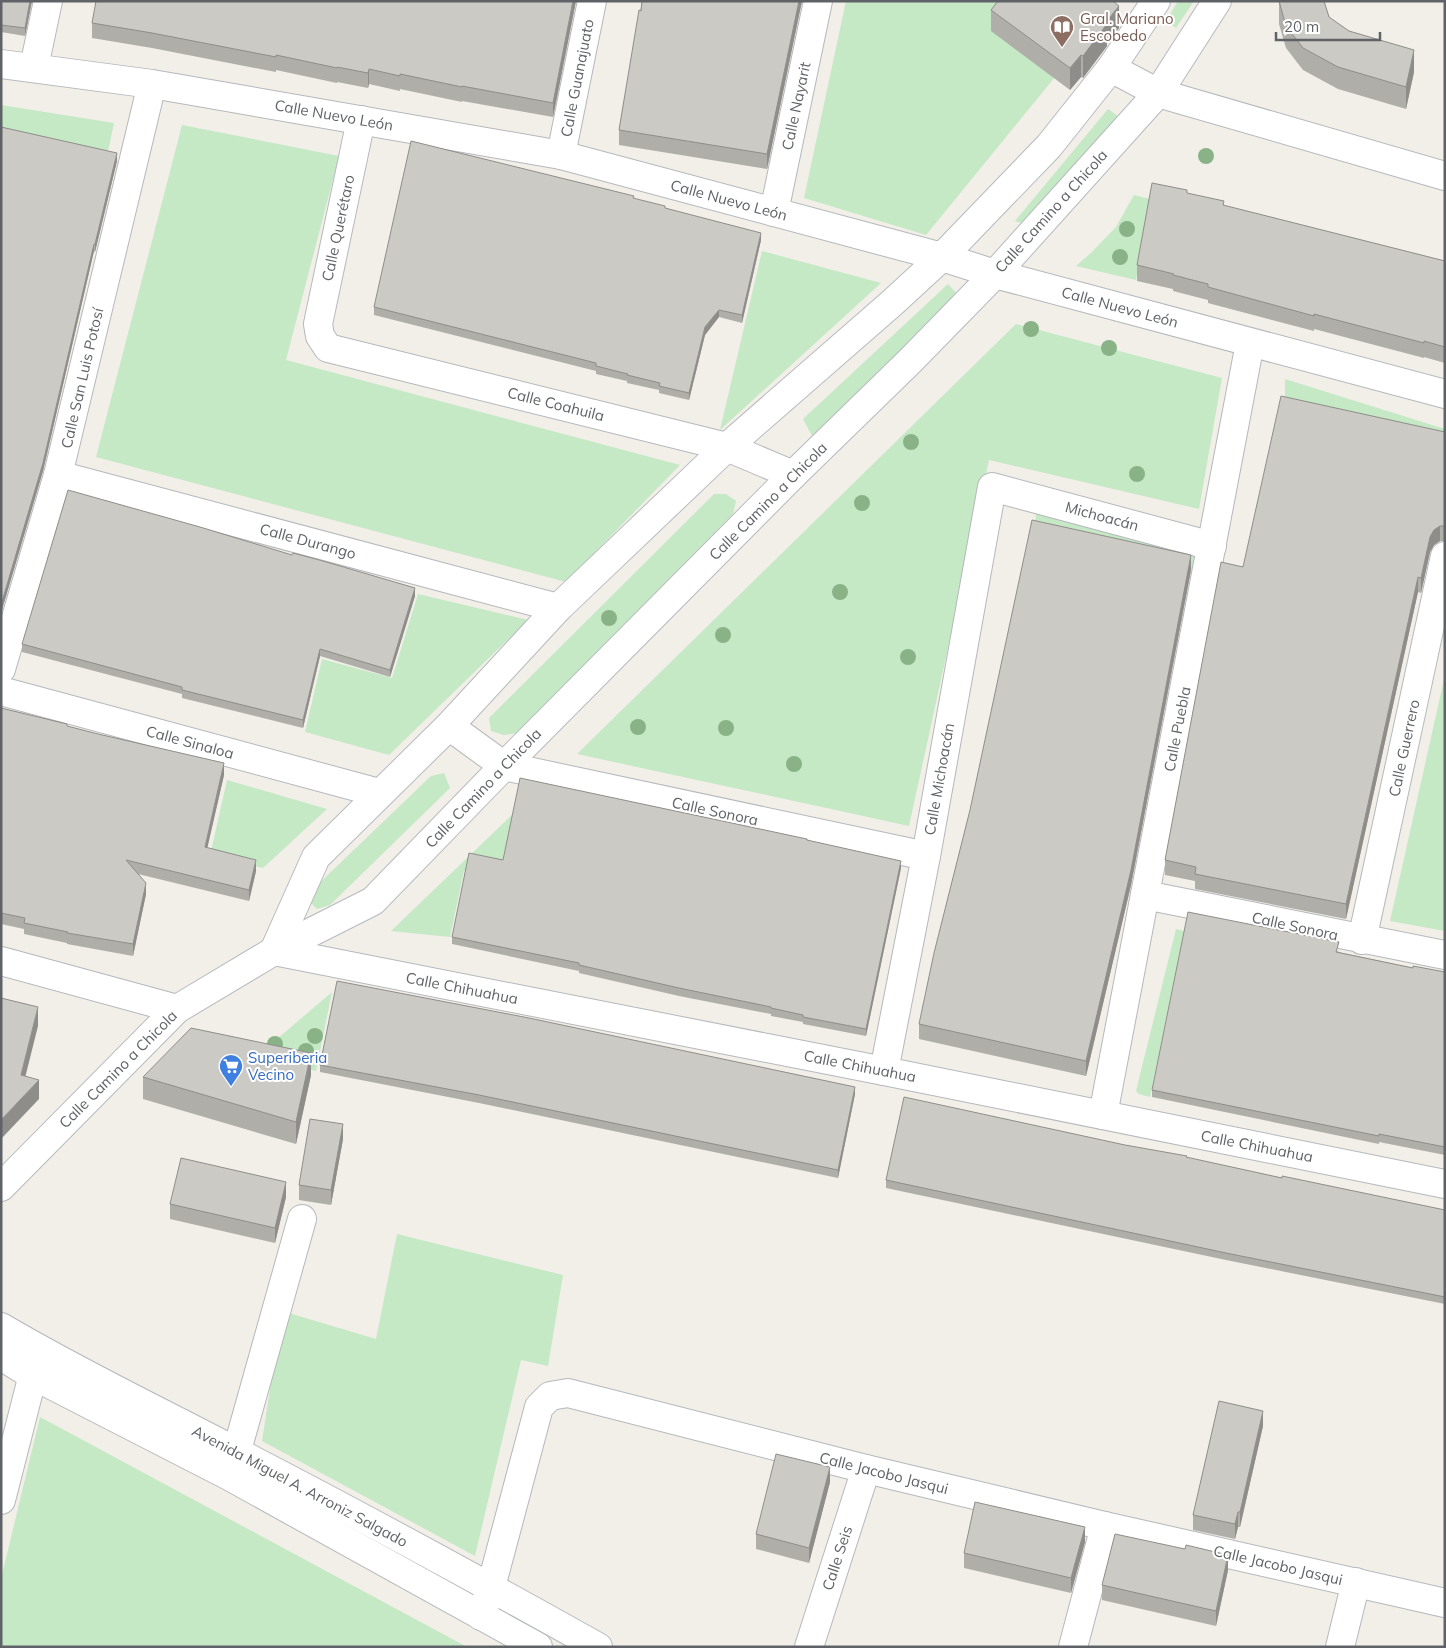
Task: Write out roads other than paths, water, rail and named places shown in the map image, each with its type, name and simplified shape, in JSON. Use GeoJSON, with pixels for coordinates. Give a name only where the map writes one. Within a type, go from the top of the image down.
{"type":"FeatureCollection","features":[{"type":"Feature","properties":{"kind":"street"},"geometry":{"type":"LineString","coordinates":[[34,67],[48,1]]}},
{"type":"Feature","properties":{"kind":"street","name":"Calle Guanajuato"},"geometry":{"type":"LineString","coordinates":[[562,155],[592,1]]}},
{"type":"Feature","properties":{"kind":"street","name":"Calle Nayarit"},"geometry":{"type":"LineString","coordinates":[[774,212],[818,1]]}},
{"type":"Feature","properties":{"kind":"street"},"geometry":{"type":"LineString","coordinates":[[274,952],[316,857],[449,726],[558,608],[727,447],[942,257],[1049,146],[1111,68],[1156,1]]}},
{"type":"Feature","properties":{"kind":"street","name":"Calle Camino a Chicola"},"geometry":{"type":"LineString","coordinates":[[1,1187],[177,1009],[274,952],[373,901],[504,766],[995,274],[1158,93],[1217,1]]}},
{"type":"Feature","properties":{"kind":"street","name":"Calle Nuevo León"},"geometry":{"type":"LineString","coordinates":[[1,64],[152,84],[562,155],[942,257],[995,274],[1445,394]]}},
{"type":"Feature","properties":{"kind":"street"},"geometry":{"type":"LineString","coordinates":[[1111,68],[1158,93],[1445,176]]}},
{"type":"Feature","properties":{"kind":"street","name":"Calle San Luis Potosí"},"geometry":{"type":"LineString","coordinates":[[1,669],[58,475],[152,84]]}},
{"type":"Feature","properties":{"kind":"street","name":"Calle Querétaro"},"geometry":{"type":"LineString","coordinates":[[320,336],[318,324],[361,120]]}},
{"type":"Feature","properties":{"kind":"street","name":"Calle Coahuila"},"geometry":{"type":"LineString","coordinates":[[320,336],[328,348],[727,447],[793,475]]}},
{"type":"Feature","properties":{"kind":"street","name":"Calle Puebla"},"geometry":{"type":"LineString","coordinates":[[1103,1115],[1250,342]]}},
{"type":"Feature","properties":{"kind":"street","name":"Calle Durango"},"geometry":{"type":"LineString","coordinates":[[58,475],[558,608]]}},
{"type":"Feature","properties":{"kind":"street","name":"Michoacán"},"geometry":{"type":"LineString","coordinates":[[992,487],[1212,546]]}},
{"type":"Feature","properties":{"kind":"street","name":"Calle Michoacán"},"geometry":{"type":"LineString","coordinates":[[884,1071],[926,856],[992,487]]}},
{"type":"Feature","properties":{"kind":"street","name":"Calle Guerrero"},"geometry":{"type":"LineString","coordinates":[[1362,940],[1437,632],[1445,556]]}},
{"type":"Feature","properties":{"kind":"street","name":"Calle Sinaloa"},"geometry":{"type":"LineString","coordinates":[[1,691],[379,793]]}},
{"type":"Feature","properties":{"kind":"street"},"geometry":{"type":"LineString","coordinates":[[449,726],[504,766]]}},
{"type":"Feature","properties":{"kind":"street","name":"Calle Sonora"},"geometry":{"type":"LineString","coordinates":[[504,766],[926,856]]}},
{"type":"Feature","properties":{"kind":"street","name":"Calle Sonora"},"geometry":{"type":"LineString","coordinates":[[1145,895],[1445,956]]}},
{"type":"Feature","properties":{"kind":"street","name":"Calle Chihuahua"},"geometry":{"type":"LineString","coordinates":[[274,952],[884,1071],[1445,1184]]}},
{"type":"Feature","properties":{"kind":"street"},"geometry":{"type":"LineString","coordinates":[[1,960],[177,1009]]}},
{"type":"Feature","properties":{"kind":"street"},"geometry":{"type":"LineString","coordinates":[[233,1464],[302,1219]]}},
{"type":"Feature","properties":{"kind":"street","name":"Avenida Miguel A. Arroniz Salgado"},"geometry":{"type":"LineString","coordinates":[[1,1327],[36,1362],[233,1464],[491,1587],[598,1647]]}},
{"type":"Feature","properties":{"kind":"street","name":"Avenida Miguel A. Arroniz Salgado"},"geometry":{"type":"LineString","coordinates":[[1,1356],[36,1362]]}},
{"type":"Feature","properties":{"kind":"street"},"geometry":{"type":"LineString","coordinates":[[1,1500],[36,1362]]}},
{"type":"Feature","properties":{"kind":"street","name":"Calle Jacobo Jasqui"},"geometry":{"type":"LineString","coordinates":[[481,1616],[491,1587],[539,1407],[550,1396],[568,1393],[866,1469],[1105,1526],[1445,1603]]}},
{"type":"Feature","properties":{"kind":"street","name":"Avenida Miguel A. Arroniz Salgado"},"geometry":{"type":"LineString","coordinates":[[233,1464],[481,1616],[538,1647]]}},
{"type":"Feature","properties":{"kind":"street","name":"Calle Seis"},"geometry":{"type":"LineString","coordinates":[[809,1647],[866,1469]]}},
{"type":"Feature","properties":{"kind":"street"},"geometry":{"type":"LineString","coordinates":[[1073,1647],[1105,1526]]}},
{"type":"Feature","properties":{"kind":"street"},"geometry":{"type":"LineString","coordinates":[[1340,1647],[1356,1582]]}},
{"type":"Feature","properties":{"kind":"place","name":"Gral. Mariano Escobedo"},"geometry":{"type":"Point","coordinates":[1062,48]}},
{"type":"Feature","properties":{"kind":"place","name":"Superiberia Vecino"},"geometry":{"type":"Point","coordinates":[231,1087]}}]}
